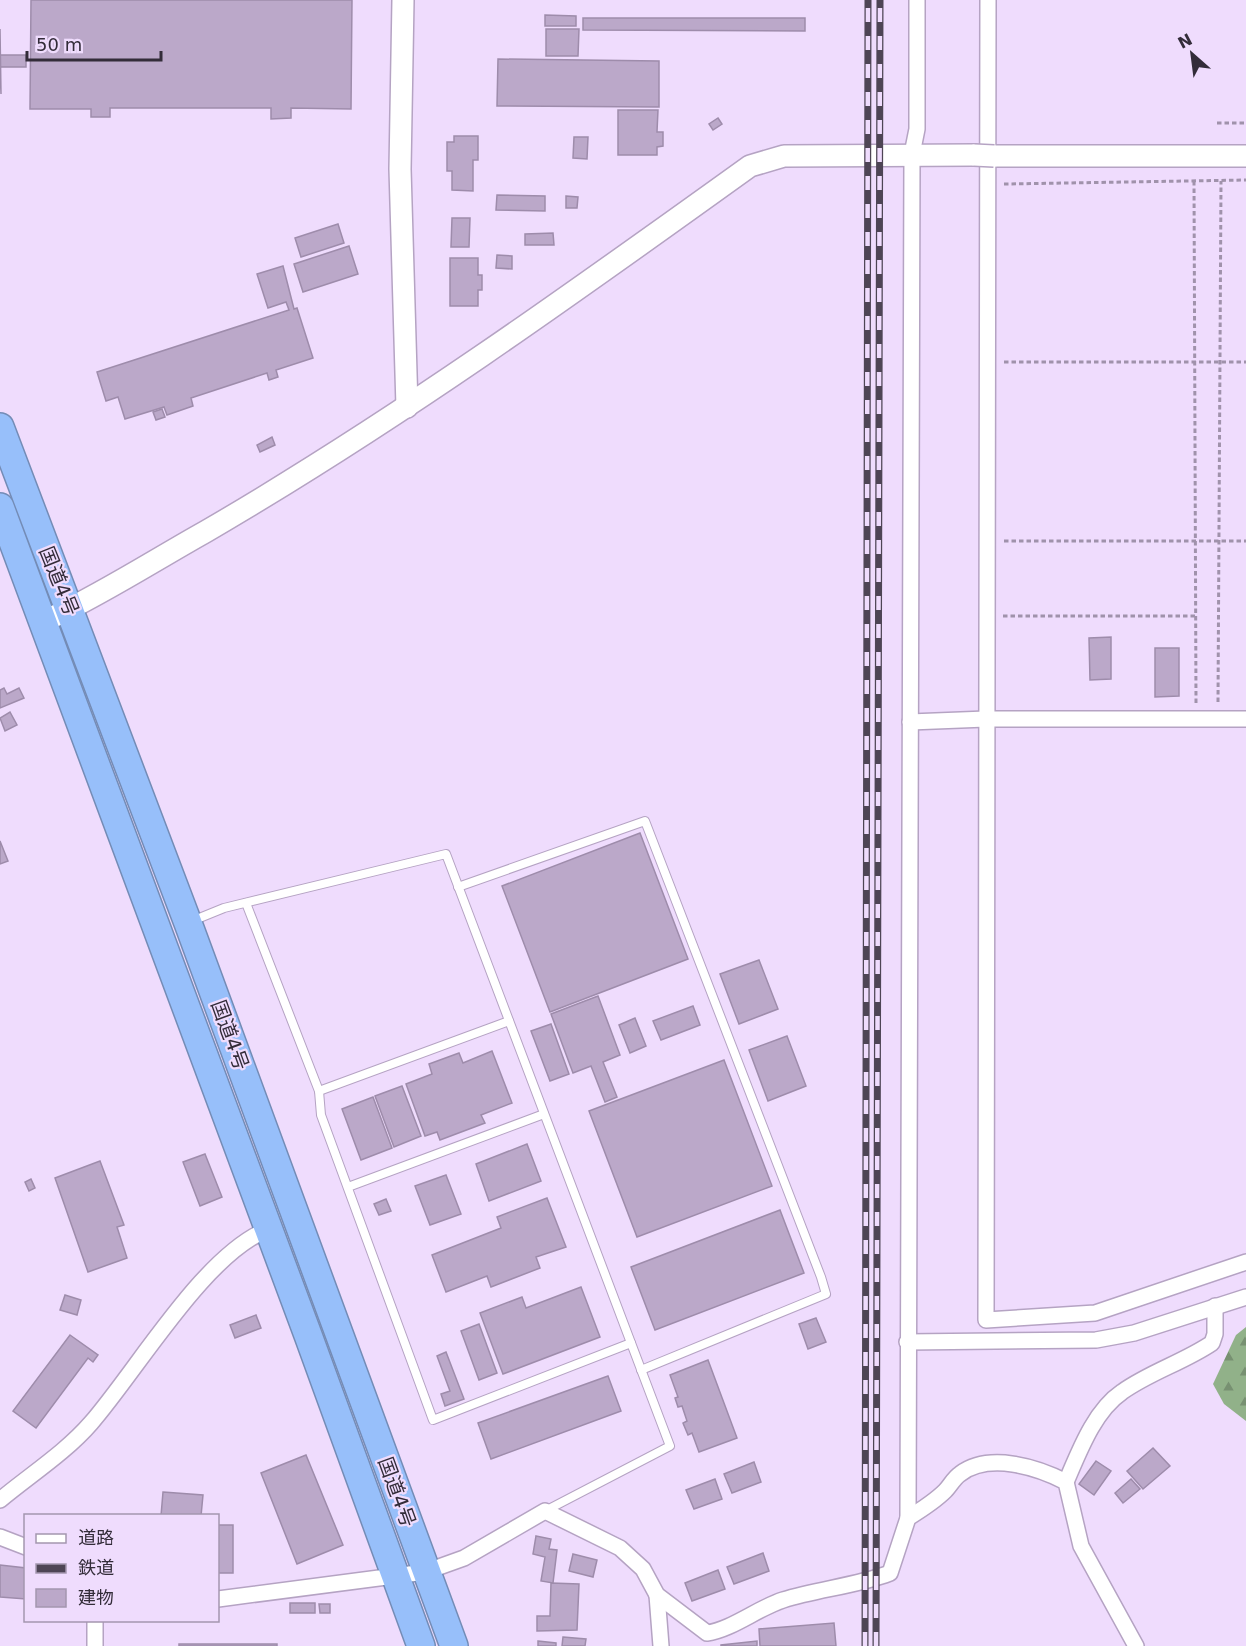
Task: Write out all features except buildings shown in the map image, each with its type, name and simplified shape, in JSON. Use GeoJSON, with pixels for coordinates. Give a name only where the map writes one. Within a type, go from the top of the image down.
{"type":"FeatureCollection","features":[{"type":"Feature","properties":{"kind":"highway","name":"国道4号"},"geometry":{"type":"LineString","coordinates":[[0,427],[188,923],[454,1646]]}},
{"type":"Feature","properties":{"kind":"highway","name":"国道4号"},"geometry":{"type":"LineString","coordinates":[[0,507],[269,1229],[421,1646]]}},
{"type":"Feature","properties":{"kind":"street"},"geometry":{"type":"LineString","coordinates":[[403,0],[400,169],[407,407]]}},
{"type":"Feature","properties":{"kind":"street"},"geometry":{"type":"LineString","coordinates":[[657,1595],[707,1633],[718,1632],[756,1610],[784,1599],[890,1573],[908,1518],[912,154],[917,129],[917,0]]}},
{"type":"Feature","properties":{"kind":"street"},"geometry":{"type":"LineString","coordinates":[[986,1341],[988,0]]}},
{"type":"Feature","properties":{"kind":"street"},"geometry":{"type":"LineString","coordinates":[[44,622],[272,492],[407,407],[472,364],[750,166],[784,156],[912,154],[1246,156]]}},
{"type":"Feature","properties":{"kind":"street"},"geometry":{"type":"LineString","coordinates":[[910,722],[986,719],[1246,719]]}},
{"type":"Feature","properties":{"kind":"street"},"geometry":{"type":"LineString","coordinates":[[0,1500],[90,1424],[184,1304],[234,1248],[251,1236],[269,1229]]}},
{"type":"Feature","properties":{"kind":"street"},"geometry":{"type":"LineString","coordinates":[[986,1320],[1095,1313],[1246,1262]]}},
{"type":"Feature","properties":{"kind":"street"},"geometry":{"type":"LineString","coordinates":[[907,1342],[1096,1340],[1134,1333],[1246,1297]]}},
{"type":"Feature","properties":{"kind":"street"},"geometry":{"type":"LineString","coordinates":[[1136,1646],[1081,1546],[1066,1482],[1092,1430],[1107,1406],[1121,1392],[1212,1343],[1215,1334],[1215,1306]]}},
{"type":"Feature","properties":{"kind":"street"},"geometry":{"type":"LineString","coordinates":[[908,1518],[929,1505],[959,1474],[976,1466],[1027,1467],[1066,1482]]}},
{"type":"Feature","properties":{"kind":"street"},"geometry":{"type":"LineString","coordinates":[[219,1599],[425,1572],[464,1558],[545,1511],[620,1548],[643,1569],[657,1595],[661,1646]]}},
{"type":"Feature","properties":{"kind":"street"},"geometry":{"type":"LineString","coordinates":[[0,1537],[24,1545]]}},
{"type":"Feature","properties":{"kind":"street"},"geometry":{"type":"LineString","coordinates":[[95,1622],[95,1646]]}},
{"type":"Feature","properties":{"kind":"lane"},"geometry":{"type":"LineString","coordinates":[[458,887],[645,821],[817,1266],[826,1294],[641,1370]]}},
{"type":"Feature","properties":{"kind":"lane"},"geometry":{"type":"LineString","coordinates":[[188,923],[246,903],[446,854],[670,1446],[545,1511]]}},
{"type":"Feature","properties":{"kind":"lane"},"geometry":{"type":"LineString","coordinates":[[246,903],[319,1091],[321,1115],[433,1420],[631,1343]]}},
{"type":"Feature","properties":{"kind":"lane"},"geometry":{"type":"LineString","coordinates":[[319,1091],[509,1021]]}},
{"type":"Feature","properties":{"kind":"lane"},"geometry":{"type":"LineString","coordinates":[[348,1187],[544,1114]]}},
{"type":"Feature","properties":{"kind":"path"},"geometry":{"type":"LineString","coordinates":[[1217,123],[1246,123]]}},
{"type":"Feature","properties":{"kind":"path"},"geometry":{"type":"LineString","coordinates":[[1004,184],[1246,180]]}},
{"type":"Feature","properties":{"kind":"path"},"geometry":{"type":"LineString","coordinates":[[1194,181],[1196,703]]}},
{"type":"Feature","properties":{"kind":"path"},"geometry":{"type":"LineString","coordinates":[[1218,702],[1221,541],[1219,362],[1221,181]]}},
{"type":"Feature","properties":{"kind":"path"},"geometry":{"type":"LineString","coordinates":[[987,362],[1246,362]]}},
{"type":"Feature","properties":{"kind":"path"},"geometry":{"type":"LineString","coordinates":[[987,542],[1246,541]]}},
{"type":"Feature","properties":{"kind":"path"},"geometry":{"type":"LineString","coordinates":[[987,616],[1195,616]]}},
{"type":"Feature","properties":{"kind":"green space"},"geometry":{"type":"Polygon","coordinates":[[[1246,1327],[1246,1421],[1224,1404],[1213,1384],[1236,1335],[1246,1327]]]}},
{"type":"Feature","properties":{"kind":"railway"},"geometry":{"type":"LineString","coordinates":[[865,1646],[868,0]]}},
{"type":"Feature","properties":{"kind":"railway"},"geometry":{"type":"LineString","coordinates":[[876,1646],[880,0]]}}]}
